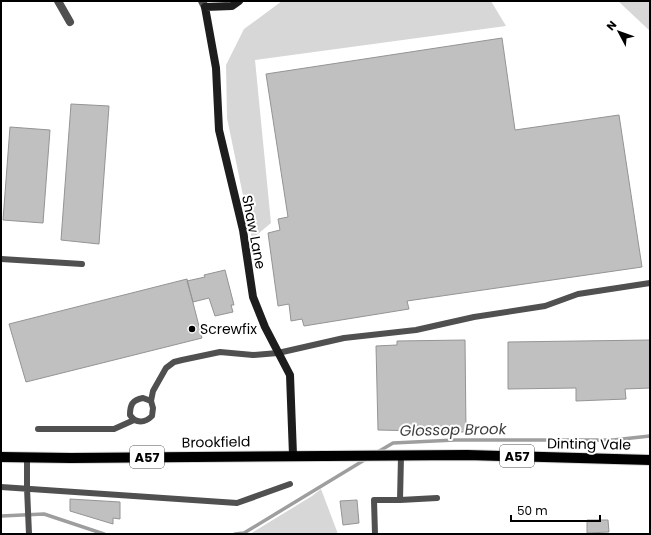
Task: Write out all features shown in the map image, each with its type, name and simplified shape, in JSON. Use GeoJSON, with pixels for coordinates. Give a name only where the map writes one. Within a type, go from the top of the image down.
{"type":"FeatureCollection","features":[{"type":"Feature","properties":{"kind":"main road","name":"Brookfield"},"geometry":{"type":"LineString","coordinates":[[1,457],[71,458],[293,455],[383,456]]}},
{"type":"Feature","properties":{"kind":"main road","name":"Dinting Vale"},"geometry":{"type":"LineString","coordinates":[[383,456],[467,455],[650,460]]}},
{"type":"Feature","properties":{"kind":"street"},"geometry":{"type":"LineString","coordinates":[[58,1],[70,22]]}},
{"type":"Feature","properties":{"kind":"street"},"geometry":{"type":"LineString","coordinates":[[203,4],[232,6],[239,1]]}},
{"type":"Feature","properties":{"kind":"street","name":"Shaw Lane"},"geometry":{"type":"LineString","coordinates":[[203,4],[216,68],[219,130],[243,230],[253,297],[265,327],[290,375],[293,455]]}},
{"type":"Feature","properties":{"kind":"lane"},"geometry":{"type":"LineString","coordinates":[[1,259],[82,264]]}},
{"type":"Feature","properties":{"kind":"lane"},"geometry":{"type":"LineString","coordinates":[[151,401],[143,398],[134,402],[130,406],[130,415],[134,420],[145,422],[152,416],[153,408],[151,401],[153,391],[166,368],[174,362],[220,352],[253,355],[278,353],[344,338],[416,330],[474,317],[545,306],[578,294],[650,283]]}},
{"type":"Feature","properties":{"kind":"lane"},"geometry":{"type":"LineString","coordinates":[[38,429],[114,429],[134,420]]}},
{"type":"Feature","properties":{"kind":"lane"},"geometry":{"type":"LineString","coordinates":[[400,500],[401,456]]}},
{"type":"Feature","properties":{"kind":"lane"},"geometry":{"type":"LineString","coordinates":[[27,457],[26,488],[29,534]]}},
{"type":"Feature","properties":{"kind":"lane"},"geometry":{"type":"LineString","coordinates":[[1,487],[237,502],[290,484]]}},
{"type":"Feature","properties":{"kind":"lane"},"geometry":{"type":"LineString","coordinates":[[375,534],[374,500],[437,498]]}},
{"type":"Feature","properties":{"kind":"shaded area"},"geometry":{"type":"Polygon","coordinates":[[[282,1],[491,1],[506,26],[255,60],[271,223],[252,239],[227,118],[226,65],[244,29],[282,1]]]}},
{"type":"Feature","properties":{"kind":"shaded area"},"geometry":{"type":"Polygon","coordinates":[[[618,1],[650,1],[650,31],[618,1]]]}},
{"type":"Feature","properties":{"kind":"shaded area"},"geometry":{"type":"Polygon","coordinates":[[[321,489],[338,534],[250,534],[312,496],[321,489]]]}},
{"type":"Feature","properties":{"kind":"building"},"geometry":{"type":"Polygon","coordinates":[[[502,38],[515,130],[619,115],[642,267],[407,301],[409,309],[304,326],[302,319],[291,321],[289,304],[278,306],[268,233],[280,230],[278,219],[288,217],[266,74],[502,38]]]}},
{"type":"Feature","properties":{"kind":"building"},"geometry":{"type":"Polygon","coordinates":[[[71,104],[109,106],[99,244],[61,240],[71,104]]]}},
{"type":"Feature","properties":{"kind":"building"},"geometry":{"type":"Polygon","coordinates":[[[10,127],[50,130],[43,223],[3,220],[10,127]]]}},
{"type":"Feature","properties":{"kind":"building"},"geometry":{"type":"Polygon","coordinates":[[[225,270],[234,305],[231,305],[233,312],[215,316],[209,298],[193,302],[187,281],[225,270]]]}},
{"type":"Feature","properties":{"kind":"building"},"geometry":{"type":"Polygon","coordinates":[[[187,279],[202,338],[26,382],[9,324],[187,279]]]}},
{"type":"Feature","properties":{"kind":"building"},"geometry":{"type":"Polygon","coordinates":[[[465,340],[466,432],[378,430],[376,346],[397,345],[397,341],[465,340]]]}},
{"type":"Feature","properties":{"kind":"building"},"geometry":{"type":"Polygon","coordinates":[[[650,340],[650,388],[625,389],[626,399],[576,401],[576,388],[508,389],[508,342],[650,340]]]}},
{"type":"Feature","properties":{"kind":"building"},"geometry":{"type":"Polygon","coordinates":[[[70,499],[120,502],[120,519],[113,518],[113,524],[70,511],[70,499]]]}},
{"type":"Feature","properties":{"kind":"building"},"geometry":{"type":"Polygon","coordinates":[[[357,500],[359,523],[343,525],[340,501],[357,500]]]}},
{"type":"Feature","properties":{"kind":"building"},"geometry":{"type":"Polygon","coordinates":[[[587,520],[608,520],[609,532],[587,533],[587,520]]]}},
{"type":"Feature","properties":{"kind":"waterway","name":"Glossop Brook"},"geometry":{"type":"LineString","coordinates":[[376,453],[393,443],[455,440],[613,440],[650,436]]}},
{"type":"Feature","properties":{"kind":"waterway","name":"Glossop Brook"},"geometry":{"type":"LineString","coordinates":[[235,534],[244,533],[366,459]]}},
{"type":"Feature","properties":{"kind":"waterway","name":"Glossop Brook"},"geometry":{"type":"LineString","coordinates":[[1,516],[44,514],[104,534]]}},
{"type":"Feature","properties":{"kind":"place","name":"Screwfix"},"geometry":{"type":"Point","coordinates":[192,329]}}]}
